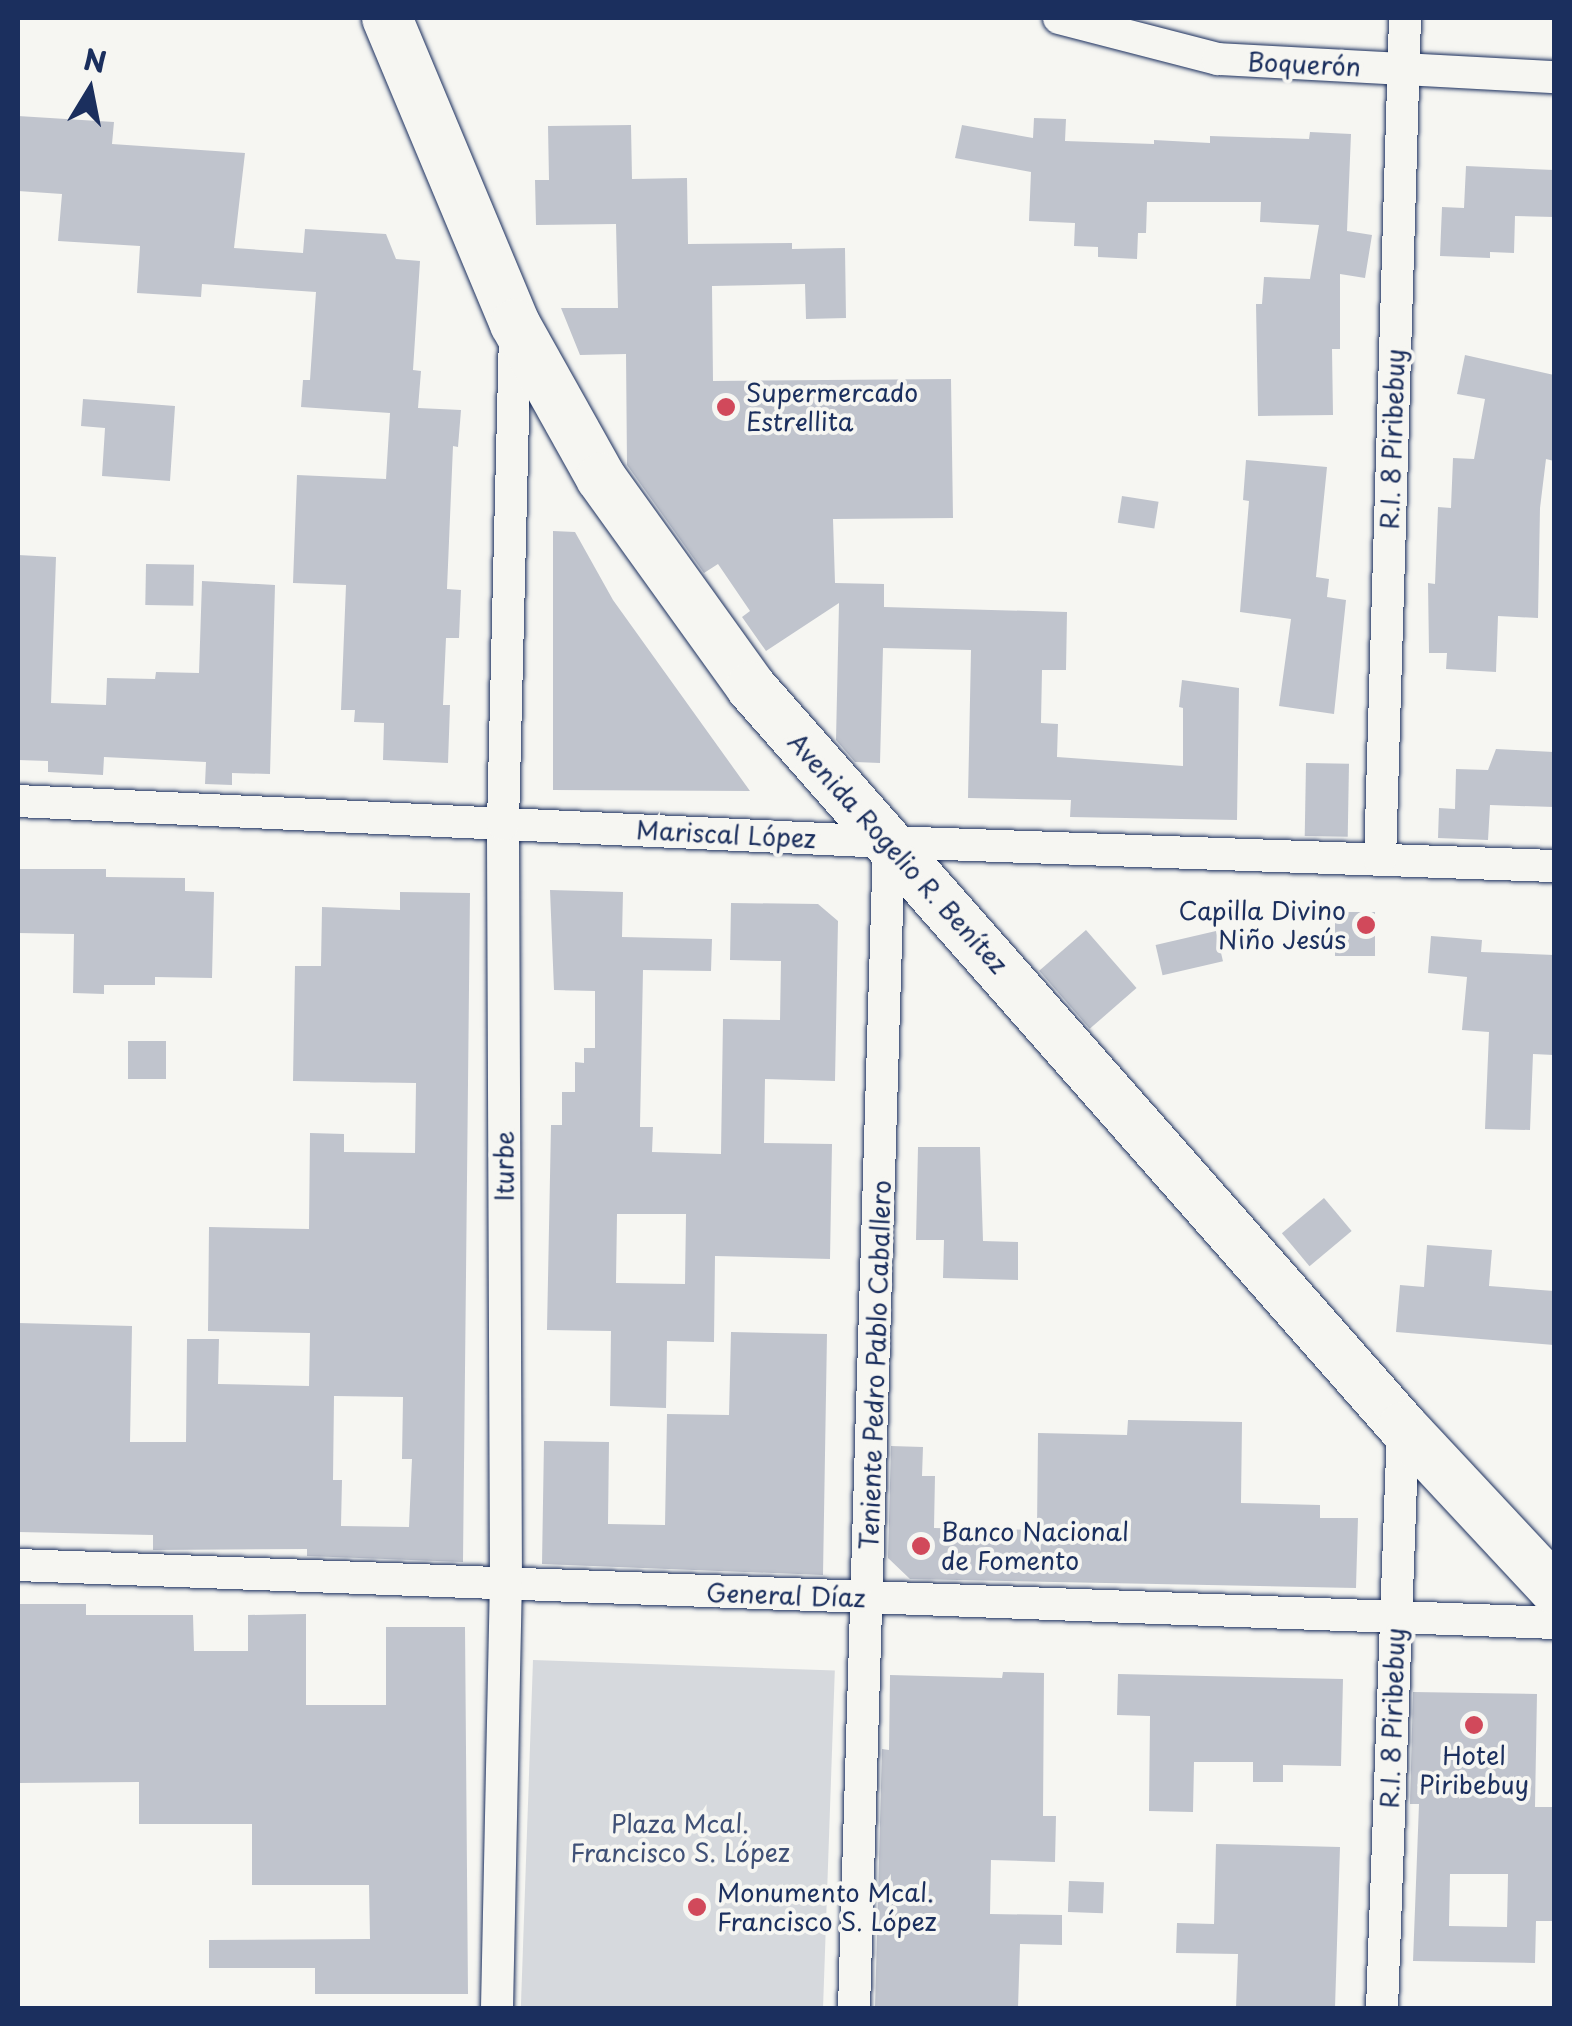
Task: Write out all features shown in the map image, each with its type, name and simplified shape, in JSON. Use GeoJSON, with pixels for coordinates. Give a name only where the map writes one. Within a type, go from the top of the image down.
{"type":"FeatureCollection","features":[{"type":"Feature","properties":{"kind":"main road","name":"Avenida Rogelio R. Benítez"},"geometry":{"type":"LineString","coordinates":[[388,18],[515,324],[601,478],[751,688],[1403,1426],[1554,1589]]}},
{"type":"Feature","properties":{"kind":"street","name":"Boquerón"},"geometry":{"type":"LineString","coordinates":[[1058,18],[1218,59],[1554,77]]}},
{"type":"Feature","properties":{"kind":"street","name":"R.I. 8 Piribebuy"},"geometry":{"type":"LineString","coordinates":[[1380,860],[1405,18]]}},
{"type":"Feature","properties":{"kind":"street","name":"Iturbe"},"geometry":{"type":"LineString","coordinates":[[497,2008],[506,1585],[503,824],[515,324]]}},
{"type":"Feature","properties":{"kind":"street","name":"Mariscal López"},"geometry":{"type":"LineString","coordinates":[[18,802],[889,842],[1554,866]]}},
{"type":"Feature","properties":{"kind":"street","name":"Teniente Pedro Pablo Caballero"},"geometry":{"type":"LineString","coordinates":[[854,2008],[889,842]]}},
{"type":"Feature","properties":{"kind":"street","name":"R.I. 8 Piribebuy"},"geometry":{"type":"LineString","coordinates":[[1382,2008],[1403,1426]]}},
{"type":"Feature","properties":{"kind":"street","name":"General Díaz"},"geometry":{"type":"LineString","coordinates":[[18,1566],[1554,1622]]}},
{"type":"Feature","properties":{"kind":"green space","name":"Plaza Mcal. Francisco S. López"},"geometry":{"type":"Polygon","coordinates":[[[533,1660],[835,1671],[823,2008],[521,2008],[533,1660]]]}},
{"type":"Feature","properties":{"kind":"building"},"geometry":{"type":"Polygon","coordinates":[[[18,116],[114,122],[112,144],[245,153],[234,248],[303,253],[305,229],[386,234],[396,259],[420,261],[413,370],[421,371],[418,408],[461,410],[458,447],[453,446],[447,589],[461,590],[459,638],[446,638],[443,705],[450,705],[448,763],[383,760],[384,723],[354,722],[355,710],[341,710],[346,585],[293,583],[297,475],[386,479],[390,413],[301,407],[303,380],[310,380],[316,292],[202,284],[201,297],[137,293],[140,246],[58,241],[62,194],[18,191],[18,116]]]}},
{"type":"Feature","properties":{"kind":"building"},"geometry":{"type":"Polygon","coordinates":[[[1034,118],[1066,119],[1065,141],[1210,143],[1210,136],[1309,139],[1310,132],[1351,134],[1347,231],[1372,235],[1365,278],[1340,274],[1340,349],[1332,349],[1333,415],[1258,416],[1256,304],[1262,304],[1264,277],[1310,279],[1319,225],[1260,222],[1261,202],[1147,202],[1146,233],[1138,233],[1137,259],[1098,257],[1098,247],[1074,246],[1075,223],[1029,221],[1031,172],[955,158],[962,125],[1033,138],[1034,118]]]}},
{"type":"Feature","properties":{"kind":"building"},"geometry":{"type":"Polygon","coordinates":[[[631,125],[632,179],[687,178],[688,244],[792,243],[792,249],[845,248],[846,318],[806,319],[805,284],[712,286],[713,381],[951,379],[953,518],[833,519],[835,583],[884,584],[884,607],[1067,612],[1066,670],[1042,670],[1041,723],[1058,724],[1057,757],[1183,766],[1183,708],[1179,707],[1182,680],[1239,688],[1237,820],[1070,817],[1071,800],[968,798],[971,650],[883,648],[880,763],[855,762],[836,740],[839,603],[766,651],[742,617],[750,611],[718,564],[704,573],[627,465],[626,354],[580,355],[561,308],[618,308],[616,224],[536,225],[535,180],[549,180],[548,126],[631,125]]]}},
{"type":"Feature","properties":{"kind":"building"},"geometry":{"type":"Polygon","coordinates":[[[1466,166],[1554,170],[1554,217],[1515,216],[1514,253],[1490,252],[1490,258],[1440,256],[1442,207],[1464,208],[1466,166]]]}},
{"type":"Feature","properties":{"kind":"building"},"geometry":{"type":"Polygon","coordinates":[[[1465,355],[1554,375],[1554,461],[1546,459],[1540,508],[1538,618],[1498,616],[1496,672],[1446,669],[1447,653],[1429,653],[1428,583],[1435,584],[1438,507],[1451,508],[1453,458],[1474,459],[1485,399],[1457,394],[1465,355]]]}},
{"type":"Feature","properties":{"kind":"building"},"geometry":{"type":"Polygon","coordinates":[[[83,399],[175,406],[170,481],[102,476],[105,428],[81,426],[83,399]]]}},
{"type":"Feature","properties":{"kind":"building"},"geometry":{"type":"Polygon","coordinates":[[[1246,460],[1327,467],[1316,577],[1329,579],[1327,597],[1346,600],[1334,714],[1279,706],[1291,619],[1240,612],[1249,501],[1243,500],[1246,460]]]}},
{"type":"Feature","properties":{"kind":"building"},"geometry":{"type":"Polygon","coordinates":[[[1122,496],[1159,502],[1154,528],[1118,523],[1122,496]]]}},
{"type":"Feature","properties":{"kind":"building"},"geometry":{"type":"Polygon","coordinates":[[[553,531],[575,532],[613,600],[750,791],[553,790],[553,531]]]}},
{"type":"Feature","properties":{"kind":"building"},"geometry":{"type":"Polygon","coordinates":[[[18,555],[56,557],[51,703],[106,705],[107,678],[155,679],[156,672],[199,673],[202,581],[275,585],[270,774],[232,773],[232,785],[205,784],[206,762],[104,757],[103,775],[48,772],[48,761],[18,760],[18,555]]]}},
{"type":"Feature","properties":{"kind":"building"},"geometry":{"type":"Polygon","coordinates":[[[146,564],[194,565],[193,606],[145,605],[146,564]]]}},
{"type":"Feature","properties":{"kind":"building"},"geometry":{"type":"Polygon","coordinates":[[[1496,749],[1554,752],[1554,807],[1490,805],[1488,840],[1438,838],[1439,808],[1455,809],[1456,769],[1488,770],[1496,749]]]}},
{"type":"Feature","properties":{"kind":"building"},"geometry":{"type":"Polygon","coordinates":[[[1306,763],[1349,764],[1348,837],[1305,836],[1306,763]]]}},
{"type":"Feature","properties":{"kind":"building"},"geometry":{"type":"Polygon","coordinates":[[[18,869],[106,869],[106,877],[185,878],[185,891],[214,892],[212,978],[155,977],[155,985],[104,985],[104,994],[73,993],[74,934],[18,933],[18,869]]]}},
{"type":"Feature","properties":{"kind":"building"},"geometry":{"type":"Polygon","coordinates":[[[550,890],[623,892],[622,937],[712,939],[711,971],[643,970],[640,1127],[653,1127],[652,1152],[721,1154],[723,1019],[780,1020],[781,961],[730,960],[731,903],[818,904],[838,921],[835,1081],[765,1079],[764,1143],[832,1144],[830,1259],[715,1256],[714,1342],[667,1341],[666,1408],[610,1406],[611,1331],[547,1330],[551,1125],[562,1125],[562,1092],[575,1092],[575,1062],[584,1063],[584,1048],[595,1048],[595,991],[554,990],[550,890]],[[617,1214],[616,1283],[685,1284],[686,1214],[617,1214]]]}},
{"type":"Feature","properties":{"kind":"building"},"geometry":{"type":"Polygon","coordinates":[[[400,892],[470,893],[463,1562],[307,1556],[307,1549],[153,1550],[153,1535],[18,1532],[18,1323],[132,1326],[130,1442],[186,1442],[187,1339],[219,1339],[218,1384],[309,1386],[310,1333],[208,1331],[209,1227],[309,1229],[310,1133],[344,1134],[344,1152],[415,1153],[416,1083],[293,1081],[295,966],[321,966],[322,907],[400,910],[400,892]],[[334,1396],[333,1480],[342,1480],[341,1526],[409,1527],[412,1459],[402,1459],[403,1397],[334,1396]]]}},
{"type":"Feature","properties":{"kind":"building"},"geometry":{"type":"Polygon","coordinates":[[[1335,912],[1375,912],[1375,956],[1335,956],[1335,912]]]}},
{"type":"Feature","properties":{"kind":"building"},"geometry":{"type":"Polygon","coordinates":[[[1086,930],[1137,988],[1090,1029],[1039,971],[1086,930]]]}},
{"type":"Feature","properties":{"kind":"building"},"geometry":{"type":"Polygon","coordinates":[[[1216,931],[1223,961],[1163,975],[1156,945],[1216,931]]]}},
{"type":"Feature","properties":{"kind":"building"},"geometry":{"type":"Polygon","coordinates":[[[1431,936],[1482,940],[1481,952],[1554,955],[1554,1055],[1533,1054],[1530,1130],[1485,1129],[1489,1032],[1462,1030],[1467,977],[1428,973],[1431,936]]]}},
{"type":"Feature","properties":{"kind":"building"},"geometry":{"type":"Polygon","coordinates":[[[128,1041],[166,1041],[166,1079],[128,1079],[128,1041]]]}},
{"type":"Feature","properties":{"kind":"building"},"geometry":{"type":"Polygon","coordinates":[[[918,1147],[980,1147],[983,1241],[1018,1242],[1018,1280],[943,1278],[944,1240],[916,1240],[918,1147]]]}},
{"type":"Feature","properties":{"kind":"building"},"geometry":{"type":"Polygon","coordinates":[[[1324,1198],[1352,1231],[1310,1266],[1282,1233],[1324,1198]]]}},
{"type":"Feature","properties":{"kind":"building"},"geometry":{"type":"Polygon","coordinates":[[[1427,1245],[1492,1250],[1489,1286],[1554,1291],[1554,1345],[1396,1332],[1400,1285],[1424,1287],[1427,1245]]]}},
{"type":"Feature","properties":{"kind":"building"},"geometry":{"type":"Polygon","coordinates":[[[731,1332],[827,1334],[823,1575],[542,1564],[544,1441],[609,1442],[608,1524],[665,1525],[667,1414],[729,1415],[731,1332]]]}},
{"type":"Feature","properties":{"kind":"building"},"geometry":{"type":"Polygon","coordinates":[[[1128,1420],[1242,1422],[1241,1503],[1320,1505],[1320,1518],[1358,1518],[1356,1588],[910,1579],[888,1558],[891,1446],[923,1447],[922,1476],[935,1476],[934,1528],[1037,1530],[1038,1433],[1127,1435],[1128,1420]]]}},
{"type":"Feature","properties":{"kind":"building"},"geometry":{"type":"Polygon","coordinates":[[[18,1604],[86,1604],[86,1615],[193,1615],[194,1651],[248,1651],[248,1615],[306,1614],[306,1705],[386,1705],[386,1627],[465,1627],[468,1994],[315,1994],[315,1968],[209,1968],[209,1940],[370,1939],[369,1885],[252,1885],[252,1824],[139,1824],[139,1782],[18,1783],[18,1604]]]}},
{"type":"Feature","properties":{"kind":"building"},"geometry":{"type":"Polygon","coordinates":[[[1003,1672],[1044,1673],[1043,1816],[1056,1816],[1055,1862],[991,1860],[990,1914],[1062,1915],[1062,1945],[1020,1944],[1018,2008],[875,2008],[882,1749],[889,1750],[890,1675],[1002,1678],[1003,1672]]]}},
{"type":"Feature","properties":{"kind":"building"},"geometry":{"type":"Polygon","coordinates":[[[1118,1674],[1343,1679],[1341,1766],[1283,1765],[1283,1782],[1253,1782],[1253,1762],[1194,1762],[1193,1812],[1149,1811],[1150,1716],[1117,1715],[1118,1674]]]}},
{"type":"Feature","properties":{"kind":"building"},"geometry":{"type":"Polygon","coordinates":[[[1413,1692],[1537,1694],[1535,1807],[1554,1807],[1554,1921],[1536,1921],[1535,1963],[1413,1961],[1419,1804],[1410,1804],[1413,1692]],[[1450,1874],[1449,1926],[1507,1927],[1508,1874],[1450,1874]]]}},
{"type":"Feature","properties":{"kind":"building"},"geometry":{"type":"Polygon","coordinates":[[[1216,1844],[1340,1847],[1335,2008],[1236,2008],[1238,1954],[1176,1953],[1177,1923],[1214,1924],[1216,1844]]]}},
{"type":"Feature","properties":{"kind":"building"},"geometry":{"type":"Polygon","coordinates":[[[1069,1881],[1104,1882],[1103,1913],[1068,1912],[1069,1881]]]}},
{"type":"Feature","properties":{"kind":"place","name":"Supermercado Estrellita"},"geometry":{"type":"Point","coordinates":[726,407]}},
{"type":"Feature","properties":{"kind":"place","name":"Capilla Divino Niño Jesús"},"geometry":{"type":"Point","coordinates":[1366,925]}},
{"type":"Feature","properties":{"kind":"place","name":"Banco Nacional de Fomento"},"geometry":{"type":"Point","coordinates":[921,1546]}},
{"type":"Feature","properties":{"kind":"place","name":"Hotel Piribebuy"},"geometry":{"type":"Point","coordinates":[1474,1725]}},
{"type":"Feature","properties":{"kind":"place","name":"Monumento Mcal. Francisco S. López"},"geometry":{"type":"Point","coordinates":[697,1907]}}]}
